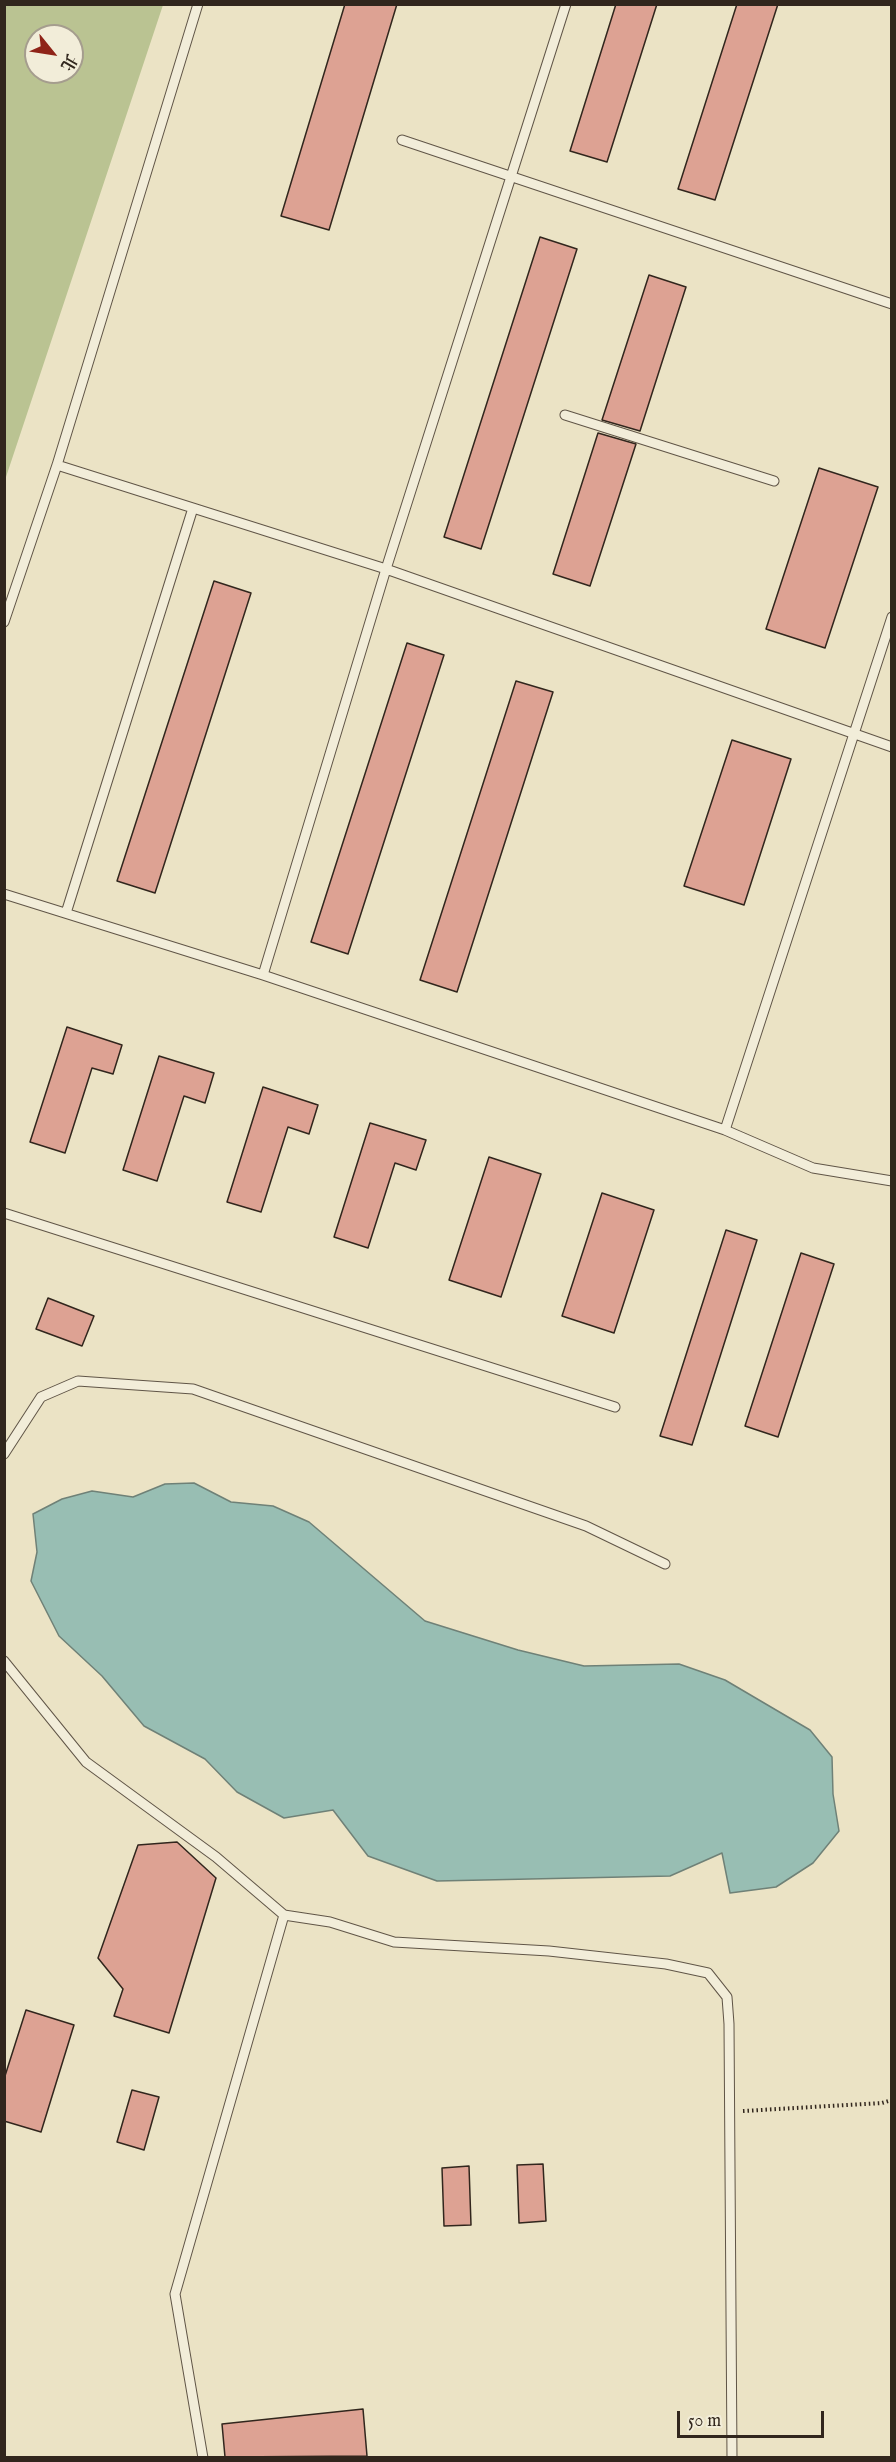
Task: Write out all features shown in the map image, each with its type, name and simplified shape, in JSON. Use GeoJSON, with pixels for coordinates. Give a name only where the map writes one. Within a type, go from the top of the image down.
{"type":"FeatureCollection","features":[{"type":"Feature","properties":{"kind":"lane"},"geometry":{"type":"LineString","coordinates":[[4,622],[57,465],[198,4]]}},
{"type":"Feature","properties":{"kind":"lane"},"geometry":{"type":"LineString","coordinates":[[263,975],[386,569],[566,4]]}},
{"type":"Feature","properties":{"kind":"lane"},"geometry":{"type":"LineString","coordinates":[[402,140],[891,304]]}},
{"type":"Feature","properties":{"kind":"lane"},"geometry":{"type":"LineString","coordinates":[[565,415],[774,480]]}},
{"type":"Feature","properties":{"kind":"lane"},"geometry":{"type":"LineString","coordinates":[[57,465],[386,569],[891,747]]}},
{"type":"Feature","properties":{"kind":"lane"},"geometry":{"type":"LineString","coordinates":[[66,913],[193,508]]}},
{"type":"Feature","properties":{"kind":"lane"},"geometry":{"type":"LineString","coordinates":[[725,1131],[891,617]]}},
{"type":"Feature","properties":{"kind":"lane"},"geometry":{"type":"LineString","coordinates":[[4,894],[263,975],[725,1131],[813,1168],[891,1181]]}},
{"type":"Feature","properties":{"kind":"lane"},"geometry":{"type":"LineString","coordinates":[[4,1213],[615,1407]]}},
{"type":"Feature","properties":{"kind":"lane"},"geometry":{"type":"LineString","coordinates":[[4,1454],[41,1397],[78,1381],[194,1389],[586,1526],[665,1564]]}},
{"type":"Feature","properties":{"kind":"lane"},"geometry":{"type":"LineString","coordinates":[[4,1661],[86,1762],[216,1857],[284,1915],[330,1922],[394,1942],[549,1951],[666,1964],[708,1973],[727,1997],[732,2457]]}},
{"type":"Feature","properties":{"kind":"lane"},"geometry":{"type":"LineString","coordinates":[[203,2457],[175,2294],[284,1915]]}},
{"type":"Feature","properties":{"kind":"path"},"geometry":{"type":"LineString","coordinates":[[730,2112],[882,2103],[891,2100]]}},
{"type":"Feature","properties":{"kind":"green space"},"geometry":{"type":"Polygon","coordinates":[[[4,5],[163,5],[5,480],[4,5]]]}},
{"type":"Feature","properties":{"kind":"water"},"geometry":{"type":"Polygon","coordinates":[[[194,1483],[231,1502],[273,1506],[309,1522],[425,1621],[518,1650],[584,1666],[679,1664],[725,1680],[810,1730],[832,1757],[833,1794],[839,1831],[813,1863],[776,1887],[730,1893],[722,1853],[670,1876],[437,1881],[368,1856],[333,1810],[284,1818],[237,1792],[205,1759],[144,1726],[102,1676],[59,1636],[31,1581],[37,1552],[33,1514],[62,1499],[92,1491],[133,1497],[165,1484],[194,1483]]]}},
{"type":"Feature","properties":{"kind":"building"},"geometry":{"type":"Polygon","coordinates":[[[345,4],[397,4],[329,230],[281,216],[345,4]]]}},
{"type":"Feature","properties":{"kind":"building"},"geometry":{"type":"Polygon","coordinates":[[[616,4],[657,4],[607,162],[570,151],[616,4]]]}},
{"type":"Feature","properties":{"kind":"building"},"geometry":{"type":"Polygon","coordinates":[[[737,4],[778,4],[715,200],[678,189],[737,4]]]}},
{"type":"Feature","properties":{"kind":"building"},"geometry":{"type":"Polygon","coordinates":[[[540,237],[577,249],[481,549],[444,537],[540,237]]]}},
{"type":"Feature","properties":{"kind":"building"},"geometry":{"type":"Polygon","coordinates":[[[649,275],[686,287],[640,431],[602,420],[649,275]]]}},
{"type":"Feature","properties":{"kind":"building"},"geometry":{"type":"Polygon","coordinates":[[[598,433],[636,444],[590,586],[553,574],[598,433]]]}},
{"type":"Feature","properties":{"kind":"building"},"geometry":{"type":"Polygon","coordinates":[[[819,468],[878,487],[825,648],[766,629],[819,468]]]}},
{"type":"Feature","properties":{"kind":"building"},"geometry":{"type":"Polygon","coordinates":[[[214,581],[251,593],[155,893],[117,881],[214,581]]]}},
{"type":"Feature","properties":{"kind":"building"},"geometry":{"type":"Polygon","coordinates":[[[407,643],[444,655],[348,954],[311,942],[407,643]]]}},
{"type":"Feature","properties":{"kind":"building"},"geometry":{"type":"Polygon","coordinates":[[[516,681],[553,692],[457,992],[420,980],[516,681]]]}},
{"type":"Feature","properties":{"kind":"building"},"geometry":{"type":"Polygon","coordinates":[[[732,740],[791,759],[744,905],[684,886],[732,740]]]}},
{"type":"Feature","properties":{"kind":"building"},"geometry":{"type":"Polygon","coordinates":[[[67,1027],[122,1045],[113,1074],[92,1068],[65,1153],[30,1142],[67,1027]]]}},
{"type":"Feature","properties":{"kind":"building"},"geometry":{"type":"Polygon","coordinates":[[[159,1056],[214,1073],[205,1103],[184,1096],[157,1181],[123,1170],[159,1056]]]}},
{"type":"Feature","properties":{"kind":"building"},"geometry":{"type":"Polygon","coordinates":[[[263,1087],[318,1105],[309,1134],[288,1127],[261,1212],[227,1202],[263,1087]]]}},
{"type":"Feature","properties":{"kind":"building"},"geometry":{"type":"Polygon","coordinates":[[[370,1123],[426,1140],[416,1170],[395,1163],[368,1248],[334,1237],[370,1123]]]}},
{"type":"Feature","properties":{"kind":"building"},"geometry":{"type":"Polygon","coordinates":[[[489,1157],[541,1174],[501,1297],[449,1280],[489,1157]]]}},
{"type":"Feature","properties":{"kind":"building"},"geometry":{"type":"Polygon","coordinates":[[[602,1193],[654,1210],[614,1333],[562,1316],[602,1193]]]}},
{"type":"Feature","properties":{"kind":"building"},"geometry":{"type":"Polygon","coordinates":[[[726,1230],[757,1240],[692,1445],[660,1436],[726,1230]]]}},
{"type":"Feature","properties":{"kind":"building"},"geometry":{"type":"Polygon","coordinates":[[[801,1253],[834,1264],[778,1437],[745,1426],[801,1253]]]}},
{"type":"Feature","properties":{"kind":"building"},"geometry":{"type":"Polygon","coordinates":[[[48,1298],[94,1316],[82,1346],[36,1329],[48,1298]]]}},
{"type":"Feature","properties":{"kind":"building"},"geometry":{"type":"Polygon","coordinates":[[[177,1842],[216,1878],[169,2033],[114,2016],[123,1989],[98,1958],[138,1845],[177,1842]]]}},
{"type":"Feature","properties":{"kind":"building"},"geometry":{"type":"Polygon","coordinates":[[[26,2010],[74,2025],[41,2132],[4,2121],[4,2079],[26,2010]]]}},
{"type":"Feature","properties":{"kind":"building"},"geometry":{"type":"Polygon","coordinates":[[[132,2090],[159,2097],[144,2150],[117,2142],[132,2090]]]}},
{"type":"Feature","properties":{"kind":"building"},"geometry":{"type":"Polygon","coordinates":[[[543,2164],[546,2221],[519,2223],[517,2165],[543,2164]]]}},
{"type":"Feature","properties":{"kind":"building"},"geometry":{"type":"Polygon","coordinates":[[[469,2166],[471,2225],[444,2226],[442,2168],[469,2166]]]}},
{"type":"Feature","properties":{"kind":"building"},"geometry":{"type":"Polygon","coordinates":[[[363,2409],[367,2456],[225,2457],[222,2424],[363,2409]]]}}]}
